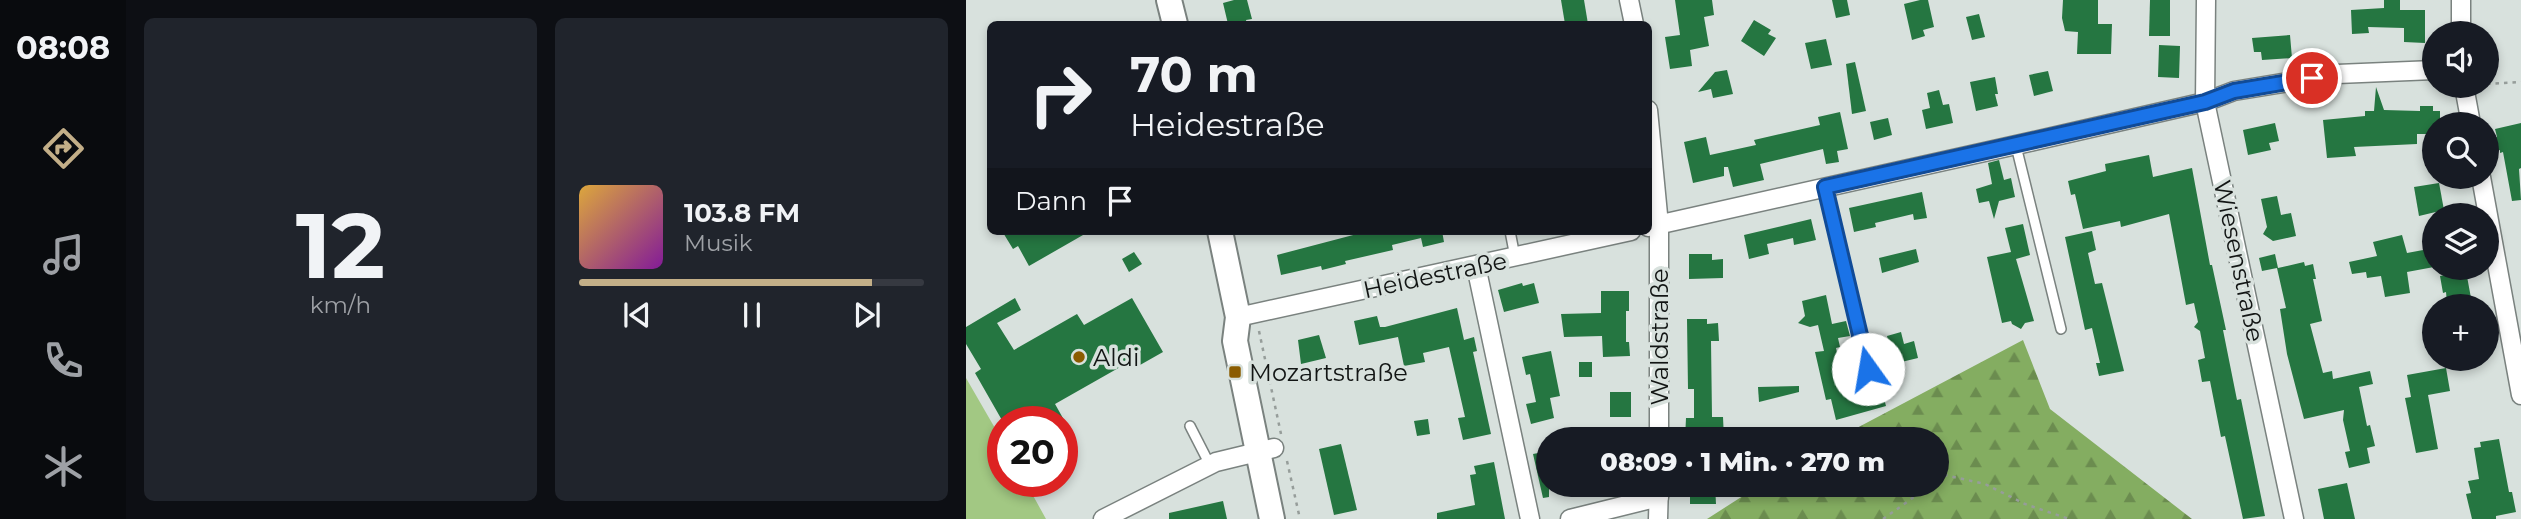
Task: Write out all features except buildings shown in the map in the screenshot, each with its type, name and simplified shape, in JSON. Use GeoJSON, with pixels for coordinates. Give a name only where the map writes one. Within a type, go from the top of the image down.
{"type":"FeatureCollection","features":[{"type":"Feature","properties":{"kind":"main road"},"geometry":{"type":"LineString","coordinates":[[1170,0],[1174,21]]}},
{"type":"Feature","properties":{"kind":"main road"},"geometry":{"type":"LineString","coordinates":[[1221,235],[1247,315],[1236,341],[1275,448],[1289,519]]}},
{"type":"Feature","properties":{"kind":"main road"},"geometry":{"type":"LineString","coordinates":[[1272,519],[1275,448]]}},
{"type":"Feature","properties":{"kind":"street"},"geometry":{"type":"LineString","coordinates":[[1629,0],[1633,21]]}},
{"type":"Feature","properties":{"kind":"street","name":"Wiesenstraße"},"geometry":{"type":"LineString","coordinates":[[2206,0],[2205,102],[2294,519]]}},
{"type":"Feature","properties":{"kind":"street"},"geometry":{"type":"LineString","coordinates":[[2461,21],[2462,0]]}},
{"type":"Feature","properties":{"kind":"street"},"geometry":{"type":"LineString","coordinates":[[1654,226],[2016,146],[2205,102],[2234,91],[2337,74],[2422,70]]}},
{"type":"Feature","properties":{"kind":"street","name":"Waldstraße"},"geometry":{"type":"LineString","coordinates":[[1652,187],[1659,427]]}},
{"type":"Feature","properties":{"kind":"street"},"geometry":{"type":"LineString","coordinates":[[2483,189],[2521,395]]}},
{"type":"Feature","properties":{"kind":"street","name":"Heidestraße"},"geometry":{"type":"LineString","coordinates":[[1247,315],[1613,235]]}},
{"type":"Feature","properties":{"kind":"street"},"geometry":{"type":"LineString","coordinates":[[1476,266],[1530,519]]}},
{"type":"Feature","properties":{"kind":"street"},"geometry":{"type":"LineString","coordinates":[[1103,519],[1210,465],[1275,448]]}},
{"type":"Feature","properties":{"kind":"street"},"geometry":{"type":"LineString","coordinates":[[1570,519],[1640,497]]}},
{"type":"Feature","properties":{"kind":"street"},"geometry":{"type":"LineString","coordinates":[[1658,519],[1659,497]]}},
{"type":"Feature","properties":{"kind":"lane"},"geometry":{"type":"LineString","coordinates":[[2016,146],[2061,329]]}},
{"type":"Feature","properties":{"kind":"lane"},"geometry":{"type":"LineString","coordinates":[[1825,187],[1868,369]]}},
{"type":"Feature","properties":{"kind":"lane"},"geometry":{"type":"LineString","coordinates":[[1511,235],[1516,257]]}},
{"type":"Feature","properties":{"kind":"lane"},"geometry":{"type":"LineString","coordinates":[[1190,426],[1210,465]]}},
{"type":"Feature","properties":{"kind":"path"},"geometry":{"type":"LineString","coordinates":[[2499,83],[2521,82]]}},
{"type":"Feature","properties":{"kind":"path"},"geometry":{"type":"LineString","coordinates":[[1247,315],[1275,448],[1300,519]]}},
{"type":"Feature","properties":{"kind":"path"},"geometry":{"type":"LineString","coordinates":[[1949,476],[1984,484],[2025,504],[2068,519]]}},
{"type":"Feature","properties":{"kind":"path"},"geometry":{"type":"LineString","coordinates":[[1883,519],[1914,497]]}},
{"type":"Feature","properties":{"kind":"green space"},"geometry":{"type":"Polygon","coordinates":[[[2023,340],[2050,409],[2192,519],[1707,519],[1741,497],[1949,497],[1949,427],[1859,427],[2023,340]]]}},
{"type":"Feature","properties":{"kind":"green space"},"geometry":{"type":"Polygon","coordinates":[[[966,378],[987,414],[987,497],[1034,497],[1046,519],[966,519],[966,378]]]}},
{"type":"Feature","properties":{"kind":"place","name":"Aldi"},"geometry":{"type":"Point","coordinates":[1079,357]}},
{"type":"Feature","properties":{"kind":"place","name":"Mozartstraße"},"geometry":{"type":"Point","coordinates":[1235,372]}},
{"type":"Feature","properties":{"kind":"route"},"geometry":{"type":"LineString","coordinates":[[1868,369],[1825,187],[2205,102],[2234,91],[2312,78]]}}]}
